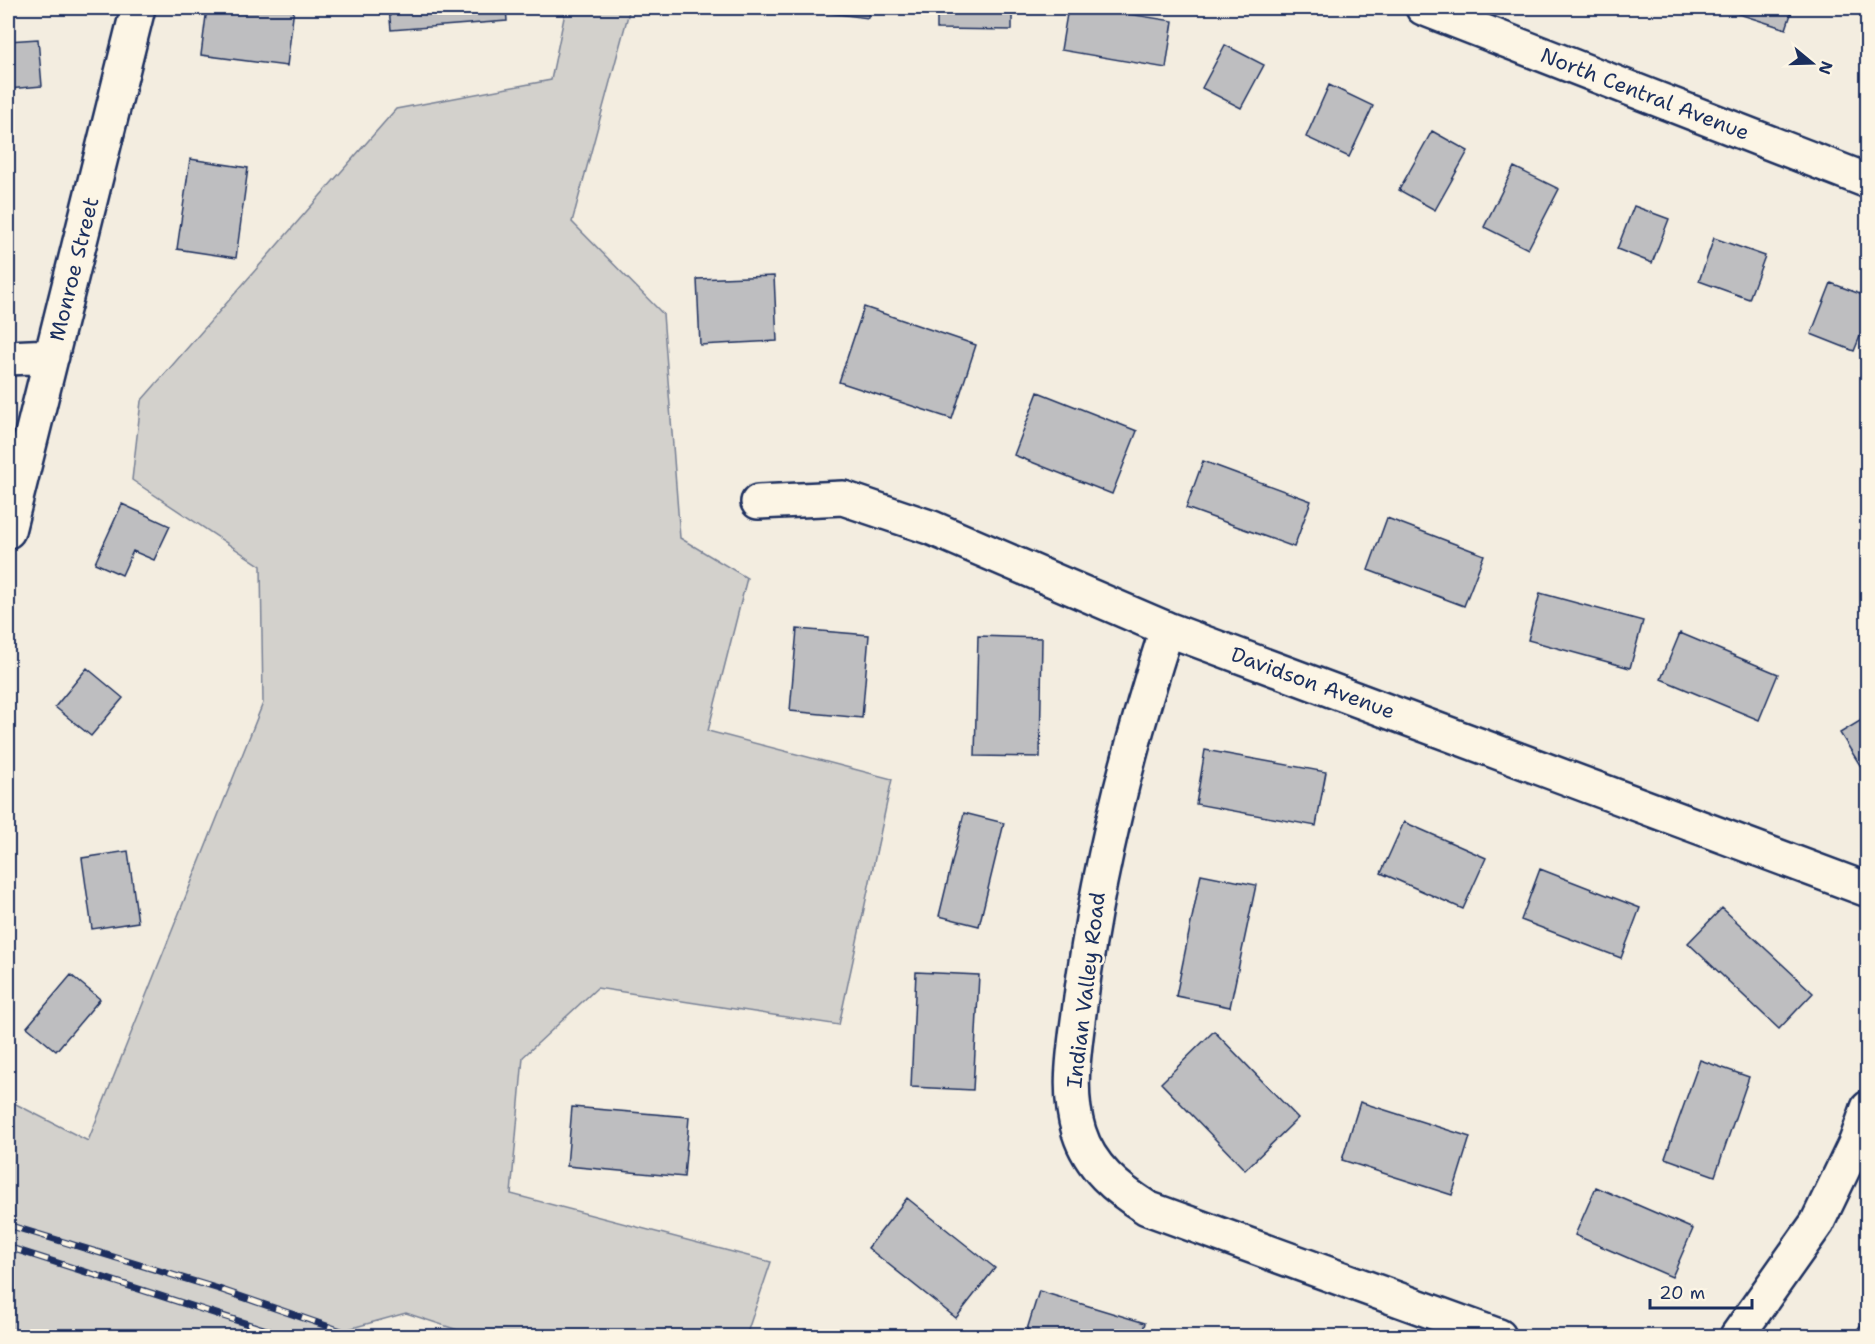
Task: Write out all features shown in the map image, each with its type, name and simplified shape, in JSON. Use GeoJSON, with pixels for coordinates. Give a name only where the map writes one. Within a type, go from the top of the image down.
{"type":"FeatureCollection","features":[{"type":"Feature","properties":{"kind":"street","name":"Monroe Street"},"geometry":{"type":"LineString","coordinates":[[8,531],[138,8]]}},
{"type":"Feature","properties":{"kind":"street","name":"North Central Avenue"},"geometry":{"type":"LineString","coordinates":[[1423,8],[1868,181]]}},
{"type":"Feature","properties":{"kind":"street"},"geometry":{"type":"LineString","coordinates":[[8,358],[52,356]]}},
{"type":"Feature","properties":{"kind":"street","name":"Davidson Avenue"},"geometry":{"type":"LineString","coordinates":[[758,502],[843,498],[932,528],[1167,629],[1868,890]]}},
{"type":"Feature","properties":{"kind":"street","name":"Indian Valley Road"},"geometry":{"type":"LineString","coordinates":[[1167,629],[1136,726],[1113,816],[1089,937],[1073,1060],[1072,1102],[1079,1134],[1095,1165],[1117,1189],[1147,1208],[1498,1336]]}},
{"type":"Feature","properties":{"kind":"street"},"geometry":{"type":"LineString","coordinates":[[1737,1336],[1817,1223],[1856,1142],[1868,1108]]}},
{"type":"Feature","properties":{"kind":"shaded area"},"geometry":{"type":"Polygon","coordinates":[[[566,8],[630,8],[572,222],[663,314],[680,538],[747,578],[708,731],[892,779],[839,1025],[597,988],[523,1057],[511,1194],[771,1262],[746,1336],[476,1336],[406,1313],[323,1336],[8,1336],[8,1100],[88,1141],[263,703],[261,566],[132,480],[141,401],[396,109],[551,80],[566,8]]]}},
{"type":"Feature","properties":{"kind":"building"},"geometry":{"type":"Polygon","coordinates":[[[207,8],[294,8],[287,66],[201,55],[207,8]]]}},
{"type":"Feature","properties":{"kind":"building"},"geometry":{"type":"Polygon","coordinates":[[[389,8],[506,8],[507,21],[391,30],[389,8]]]}},
{"type":"Feature","properties":{"kind":"building"},"geometry":{"type":"Polygon","coordinates":[[[790,8],[869,8],[868,18],[790,8]]]}},
{"type":"Feature","properties":{"kind":"building"},"geometry":{"type":"Polygon","coordinates":[[[937,8],[1012,8],[1012,30],[937,29],[937,8]]]}},
{"type":"Feature","properties":{"kind":"building"},"geometry":{"type":"Polygon","coordinates":[[[1068,8],[1091,8],[1173,21],[1166,68],[1061,50],[1068,8]]]}},
{"type":"Feature","properties":{"kind":"building"},"geometry":{"type":"Polygon","coordinates":[[[1723,8],[1793,8],[1786,29],[1723,8]]]}},
{"type":"Feature","properties":{"kind":"building"},"geometry":{"type":"Polygon","coordinates":[[[38,39],[42,86],[8,89],[8,41],[38,39]]]}},
{"type":"Feature","properties":{"kind":"building"},"geometry":{"type":"Polygon","coordinates":[[[1225,45],[1264,65],[1241,108],[1202,88],[1225,45]]]}},
{"type":"Feature","properties":{"kind":"building"},"geometry":{"type":"Polygon","coordinates":[[[1329,85],[1373,106],[1349,157],[1306,137],[1329,85]]]}},
{"type":"Feature","properties":{"kind":"building"},"geometry":{"type":"Polygon","coordinates":[[[1432,131],[1468,151],[1435,210],[1399,190],[1432,131]]]}},
{"type":"Feature","properties":{"kind":"building"},"geometry":{"type":"Polygon","coordinates":[[[190,159],[248,168],[236,258],[177,249],[190,159]]]}},
{"type":"Feature","properties":{"kind":"building"},"geometry":{"type":"Polygon","coordinates":[[[1514,167],[1559,189],[1528,249],[1484,227],[1514,167]]]}},
{"type":"Feature","properties":{"kind":"building"},"geometry":{"type":"Polygon","coordinates":[[[1634,206],[1669,219],[1652,263],[1617,249],[1634,206]]]}},
{"type":"Feature","properties":{"kind":"building"},"geometry":{"type":"Polygon","coordinates":[[[1714,238],[1765,256],[1749,299],[1699,281],[1714,238]]]}},
{"type":"Feature","properties":{"kind":"building"},"geometry":{"type":"Polygon","coordinates":[[[774,276],[777,341],[700,345],[697,279],[774,276]]]}},
{"type":"Feature","properties":{"kind":"building"},"geometry":{"type":"Polygon","coordinates":[[[1831,283],[1868,297],[1868,317],[1854,351],[1811,334],[1831,283]]]}},
{"type":"Feature","properties":{"kind":"building"},"geometry":{"type":"Polygon","coordinates":[[[864,307],[976,345],[952,419],[839,382],[864,307]]]}},
{"type":"Feature","properties":{"kind":"building"},"geometry":{"type":"Polygon","coordinates":[[[1038,392],[1137,431],[1112,494],[1014,455],[1038,392]]]}},
{"type":"Feature","properties":{"kind":"building"},"geometry":{"type":"Polygon","coordinates":[[[1203,461],[1311,501],[1294,547],[1186,508],[1203,461]]]}},
{"type":"Feature","properties":{"kind":"building"},"geometry":{"type":"Polygon","coordinates":[[[122,504],[170,526],[154,560],[133,551],[122,575],[95,563],[122,504]]]}},
{"type":"Feature","properties":{"kind":"building"},"geometry":{"type":"Polygon","coordinates":[[[1387,518],[1484,555],[1464,606],[1368,570],[1387,518]]]}},
{"type":"Feature","properties":{"kind":"building"},"geometry":{"type":"Polygon","coordinates":[[[1540,593],[1643,621],[1630,668],[1528,640],[1540,593]]]}},
{"type":"Feature","properties":{"kind":"building"},"geometry":{"type":"Polygon","coordinates":[[[797,629],[869,635],[862,718],[790,711],[797,629]]]}},
{"type":"Feature","properties":{"kind":"building"},"geometry":{"type":"Polygon","coordinates":[[[1680,633],[1778,674],[1759,720],[1661,679],[1680,633]]]}},
{"type":"Feature","properties":{"kind":"building"},"geometry":{"type":"Polygon","coordinates":[[[978,636],[1042,638],[1040,757],[975,756],[978,636]]]}},
{"type":"Feature","properties":{"kind":"building"},"geometry":{"type":"Polygon","coordinates":[[[87,668],[123,698],[91,736],[55,707],[87,668]]]}},
{"type":"Feature","properties":{"kind":"building"},"geometry":{"type":"Polygon","coordinates":[[[1868,716],[1868,778],[1840,733],[1868,716]]]}},
{"type":"Feature","properties":{"kind":"building"},"geometry":{"type":"Polygon","coordinates":[[[1205,750],[1326,772],[1316,826],[1196,804],[1205,750]]]}},
{"type":"Feature","properties":{"kind":"building"},"geometry":{"type":"Polygon","coordinates":[[[964,813],[1004,823],[979,926],[939,916],[964,813]]]}},
{"type":"Feature","properties":{"kind":"building"},"geometry":{"type":"Polygon","coordinates":[[[1404,822],[1486,858],[1463,909],[1381,873],[1404,822]]]}},
{"type":"Feature","properties":{"kind":"building"},"geometry":{"type":"Polygon","coordinates":[[[128,851],[138,922],[92,929],[82,858],[128,851]]]}},
{"type":"Feature","properties":{"kind":"building"},"geometry":{"type":"Polygon","coordinates":[[[1540,869],[1640,908],[1621,958],[1521,920],[1540,869]]]}},
{"type":"Feature","properties":{"kind":"building"},"geometry":{"type":"Polygon","coordinates":[[[1201,874],[1256,885],[1230,1007],[1176,996],[1201,874]]]}},
{"type":"Feature","properties":{"kind":"building"},"geometry":{"type":"Polygon","coordinates":[[[1722,908],[1813,993],[1779,1029],[1688,943],[1722,908]]]}},
{"type":"Feature","properties":{"kind":"building"},"geometry":{"type":"Polygon","coordinates":[[[916,972],[979,975],[973,1090],[911,1087],[916,972]]]}},
{"type":"Feature","properties":{"kind":"building"},"geometry":{"type":"Polygon","coordinates":[[[71,975],[100,999],[56,1051],[27,1027],[71,975]]]}},
{"type":"Feature","properties":{"kind":"building"},"geometry":{"type":"Polygon","coordinates":[[[1214,1031],[1298,1118],[1245,1170],[1161,1083],[1214,1031]]]}},
{"type":"Feature","properties":{"kind":"building"},"geometry":{"type":"Polygon","coordinates":[[[1700,1060],[1749,1077],[1715,1176],[1665,1158],[1700,1060]]]}},
{"type":"Feature","properties":{"kind":"building"},"geometry":{"type":"Polygon","coordinates":[[[1360,1102],[1470,1137],[1452,1195],[1342,1160],[1360,1102]]]}},
{"type":"Feature","properties":{"kind":"building"},"geometry":{"type":"Polygon","coordinates":[[[572,1107],[689,1117],[684,1177],[567,1166],[572,1107]]]}},
{"type":"Feature","properties":{"kind":"building"},"geometry":{"type":"Polygon","coordinates":[[[1596,1187],[1693,1229],[1672,1277],[1575,1235],[1596,1187]]]}},
{"type":"Feature","properties":{"kind":"building"},"geometry":{"type":"Polygon","coordinates":[[[907,1198],[995,1268],[956,1318],[868,1248],[907,1198]]]}},
{"type":"Feature","properties":{"kind":"building"},"geometry":{"type":"Polygon","coordinates":[[[1039,1291],[1145,1323],[1141,1336],[1025,1336],[1039,1291]]]}},
{"type":"Feature","properties":{"kind":"building"},"geometry":{"type":"Polygon","coordinates":[[[1868,1316],[1868,1336],[1852,1336],[1868,1316]]]}},
{"type":"Feature","properties":{"kind":"railway"},"geometry":{"type":"LineString","coordinates":[[8,1225],[219,1289],[356,1336]]}},
{"type":"Feature","properties":{"kind":"railway"},"geometry":{"type":"LineString","coordinates":[[8,1247],[285,1336]]}}]}
